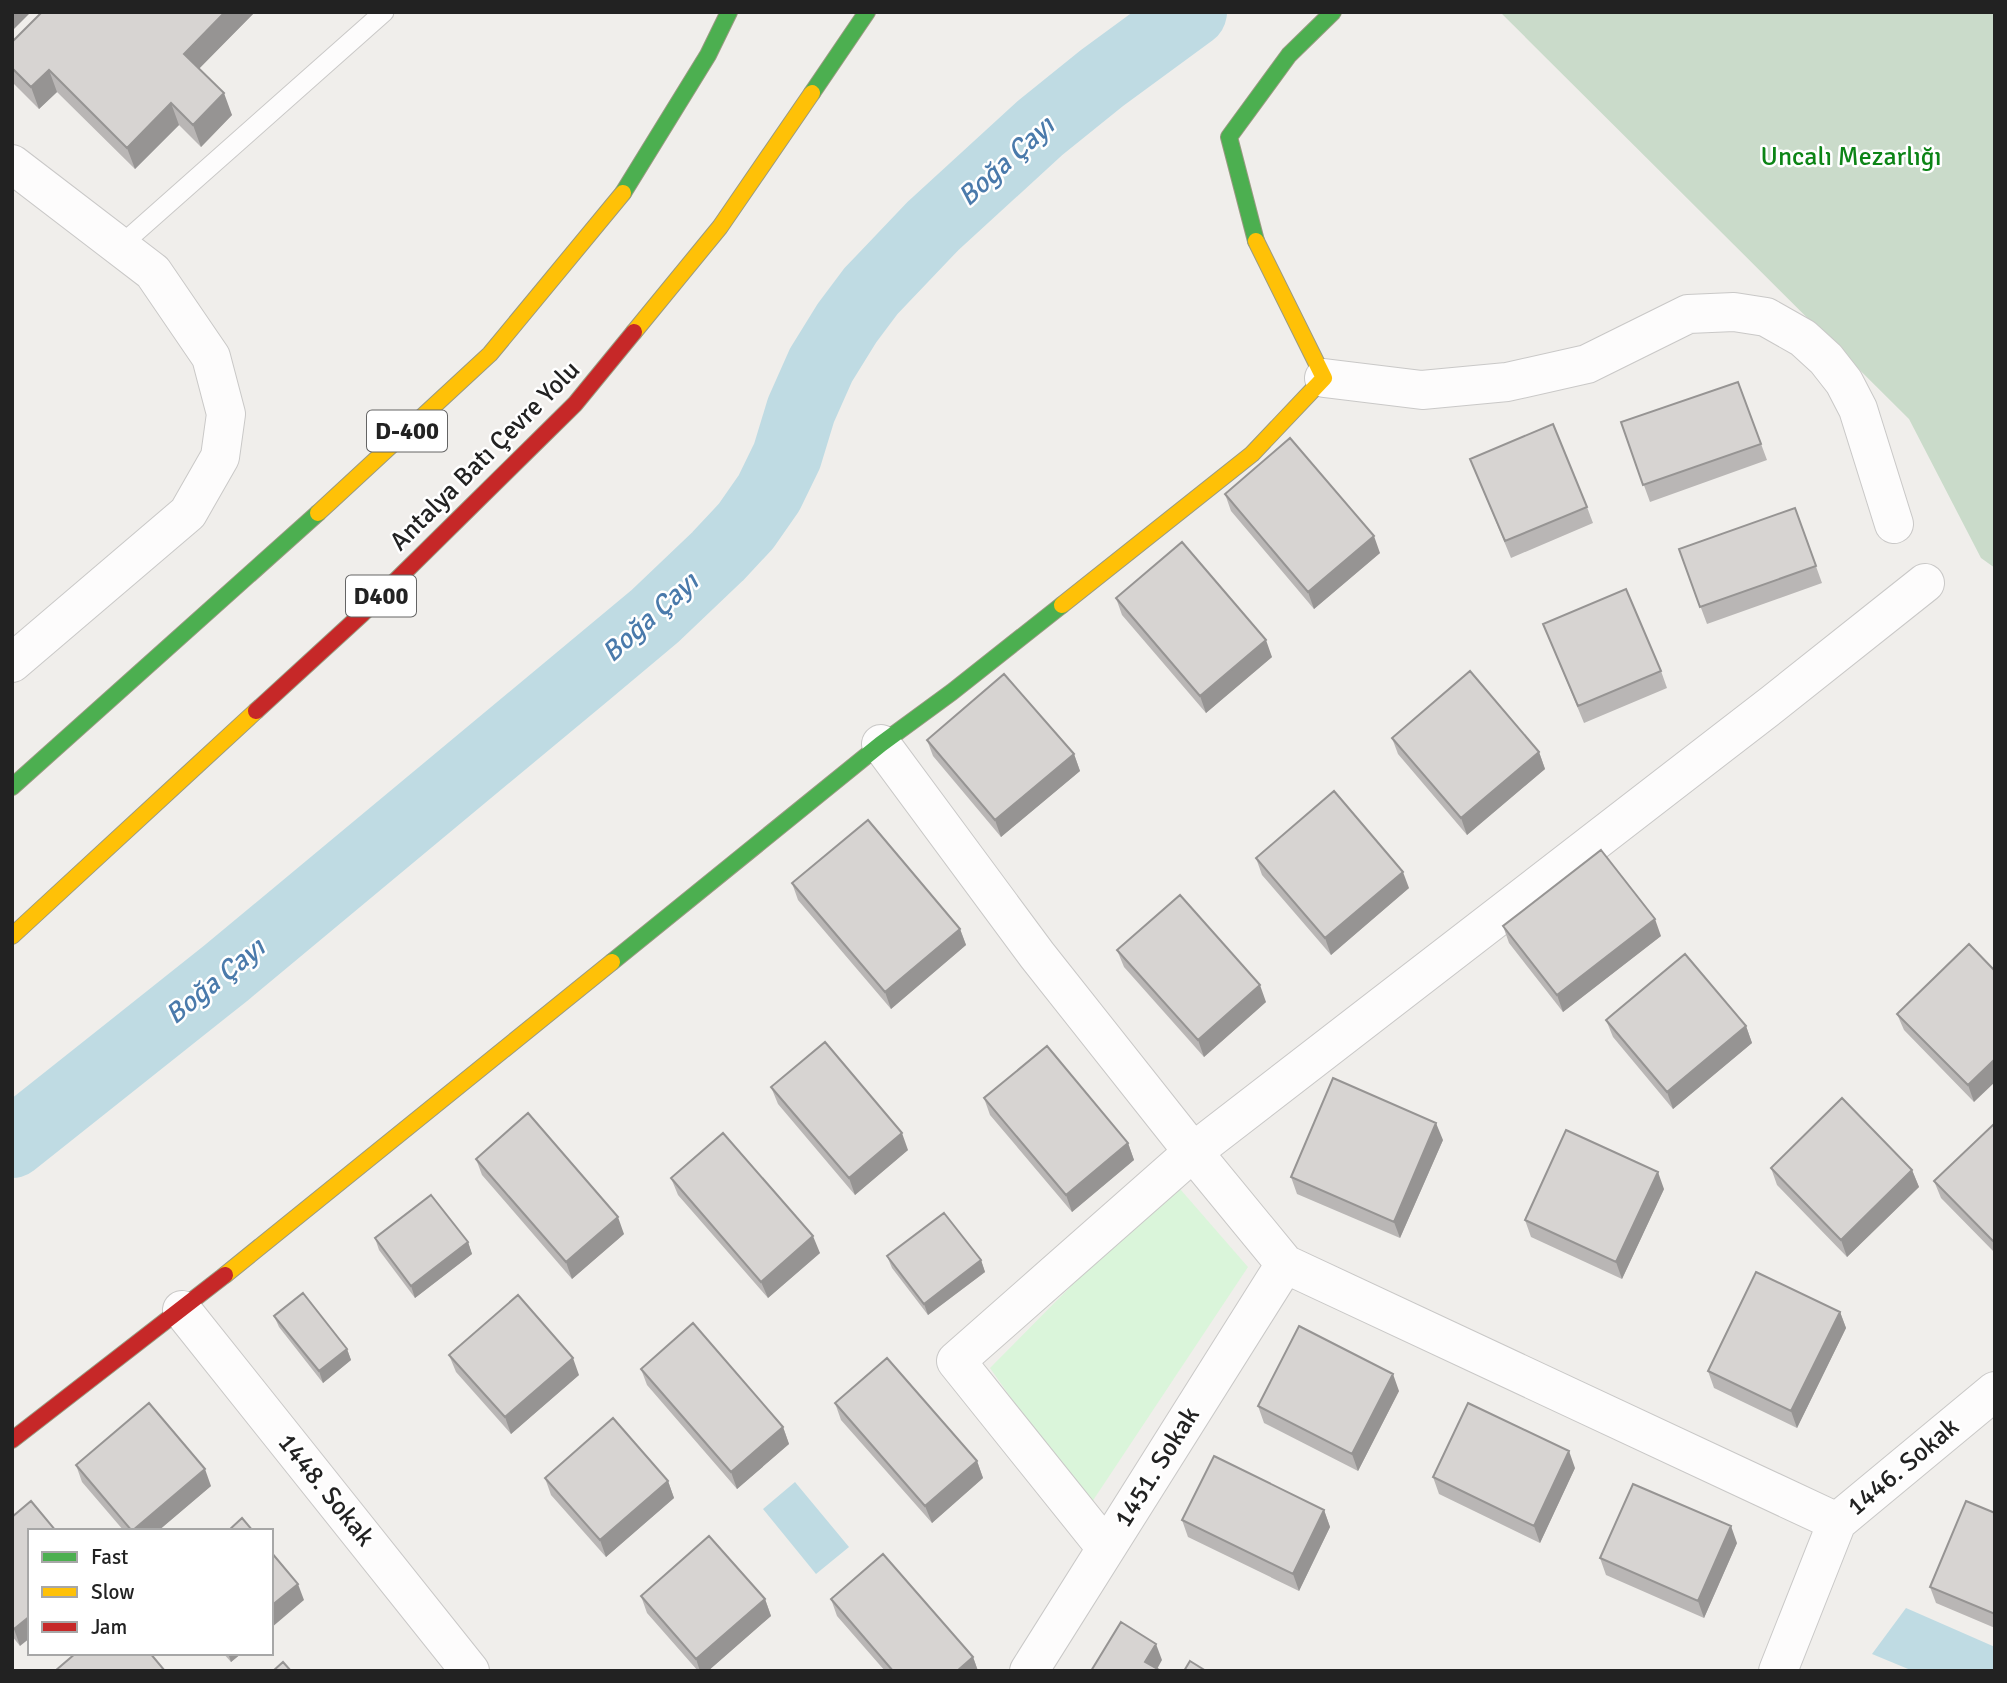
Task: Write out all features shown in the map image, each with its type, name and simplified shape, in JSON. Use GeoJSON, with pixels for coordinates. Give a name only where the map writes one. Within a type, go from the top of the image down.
{"type":"FeatureCollection","features":[{"type":"Feature","properties":{"kind":"main road","name":"D-400"},"geometry":{"type":"LineString","coordinates":[[12,787],[246,579],[490,354],[617,202],[708,55],[729,12]]}},
{"type":"Feature","properties":{"kind":"main road","name":"Antalya Batı Çevre Yolu"},"geometry":{"type":"LineString","coordinates":[[12,936],[362,614],[575,404],[720,227],[867,12]]}},
{"type":"Feature","properties":{"kind":"main road"},"geometry":{"type":"LineString","coordinates":[[12,1440],[182,1310],[881,744],[952,692],[1252,454],[1324,378],[1255,239],[1229,137],[1289,55],[1333,12]]}},
{"type":"Feature","properties":{"kind":"street"},"geometry":{"type":"LineString","coordinates":[[12,164],[153,271],[211,357],[226,414],[220,457],[188,513],[12,663]]}},
{"type":"Feature","properties":{"kind":"street"},"geometry":{"type":"LineString","coordinates":[[1324,378],[1422,390],[1507,383],[1587,365],[1688,314],[1710,311],[1766,317],[1803,338],[1826,359],[1844,382],[1858,409],[1894,524]]}},
{"type":"Feature","properties":{"kind":"street"},"geometry":{"type":"LineString","coordinates":[[1106,1548],[956,1361],[1193,1152],[1774,703],[1924,583]]}},
{"type":"Feature","properties":{"kind":"street"},"geometry":{"type":"LineString","coordinates":[[881,744],[1037,955],[1285,1264],[1837,1522]]}},
{"type":"Feature","properties":{"kind":"street","name":"1451. Sokak"},"geometry":{"type":"LineString","coordinates":[[1029,1671],[1285,1264]]}},
{"type":"Feature","properties":{"kind":"street","name":"1448. Sokak"},"geometry":{"type":"LineString","coordinates":[[182,1310],[470,1671]]}},
{"type":"Feature","properties":{"kind":"street","name":"1446. Sokak"},"geometry":{"type":"LineString","coordinates":[[1778,1671],[1837,1522],[1995,1391]]}},
{"type":"Feature","properties":{"kind":"lane"},"geometry":{"type":"LineString","coordinates":[[120,246],[384,12]]}},
{"type":"Feature","properties":{"kind":"green space","name":"Uncalı Mezarlığı"},"geometry":{"type":"Polygon","coordinates":[[[1500,12],[1995,12],[1995,568],[1981,558],[1909,419],[1500,12]]]}},
{"type":"Feature","properties":{"kind":"green space"},"geometry":{"type":"Polygon","coordinates":[[[1174,1182],[1248,1267],[1088,1508],[990,1368],[1174,1182]]]}},
{"type":"Feature","properties":{"kind":"water"},"geometry":{"type":"Polygon","coordinates":[[[795,1482],[849,1547],[816,1574],[763,1509],[795,1482]]]}},
{"type":"Feature","properties":{"kind":"water"},"geometry":{"type":"Polygon","coordinates":[[[1906,1608],[1995,1647],[1993,1671],[1913,1671],[1872,1654],[1906,1608]]]}},
{"type":"Feature","properties":{"kind":"building"},"geometry":{"type":"Polygon","coordinates":[[[42,12],[225,12],[184,54],[224,93],[193,125],[171,103],[127,148],[49,70],[31,87],[12,68],[12,42],[42,12]]]}},
{"type":"Feature","properties":{"kind":"building"},"geometry":{"type":"Polygon","coordinates":[[[1738,382],[1761,444],[1643,485],[1621,422],[1738,382]]]}},
{"type":"Feature","properties":{"kind":"building"},"geometry":{"type":"Polygon","coordinates":[[[1553,424],[1587,507],[1505,541],[1470,459],[1553,424]]]}},
{"type":"Feature","properties":{"kind":"building"},"geometry":{"type":"Polygon","coordinates":[[[1290,438],[1374,536],[1308,592],[1225,494],[1290,438]]]}},
{"type":"Feature","properties":{"kind":"building"},"geometry":{"type":"Polygon","coordinates":[[[1795,508],[1816,566],[1700,607],[1679,549],[1795,508]]]}},
{"type":"Feature","properties":{"kind":"building"},"geometry":{"type":"Polygon","coordinates":[[[1182,542],[1266,640],[1200,696],[1116,598],[1182,542]]]}},
{"type":"Feature","properties":{"kind":"building"},"geometry":{"type":"Polygon","coordinates":[[[1626,589],[1661,671],[1578,706],[1543,624],[1626,589]]]}},
{"type":"Feature","properties":{"kind":"building"},"geometry":{"type":"Polygon","coordinates":[[[1470,671],[1539,752],[1461,818],[1392,738],[1470,671]]]}},
{"type":"Feature","properties":{"kind":"building"},"geometry":{"type":"Polygon","coordinates":[[[1004,674],[1074,754],[995,820],[927,740],[1004,674]]]}},
{"type":"Feature","properties":{"kind":"building"},"geometry":{"type":"Polygon","coordinates":[[[1334,791],[1403,872],[1325,938],[1256,858],[1334,791]]]}},
{"type":"Feature","properties":{"kind":"building"},"geometry":{"type":"Polygon","coordinates":[[[868,820],[960,929],[885,992],[792,883],[868,820]]]}},
{"type":"Feature","properties":{"kind":"building"},"geometry":{"type":"Polygon","coordinates":[[[1601,850],[1655,919],[1557,995],[1503,926],[1601,850]]]}},
{"type":"Feature","properties":{"kind":"building"},"geometry":{"type":"Polygon","coordinates":[[[1180,895],[1260,985],[1198,1040],[1117,950],[1180,895]]]}},
{"type":"Feature","properties":{"kind":"building"},"geometry":{"type":"Polygon","coordinates":[[[1969,944],[1995,971],[1995,1059],[1968,1085],[1897,1014],[1969,944]]]}},
{"type":"Feature","properties":{"kind":"building"},"geometry":{"type":"Polygon","coordinates":[[[1685,954],[1746,1026],[1667,1092],[1606,1020],[1685,954]]]}},
{"type":"Feature","properties":{"kind":"building"},"geometry":{"type":"Polygon","coordinates":[[[825,1042],[902,1133],[849,1178],[771,1087],[825,1042]]]}},
{"type":"Feature","properties":{"kind":"building"},"geometry":{"type":"Polygon","coordinates":[[[1047,1046],[1128,1143],[1066,1195],[984,1098],[1047,1046]]]}},
{"type":"Feature","properties":{"kind":"building"},"geometry":{"type":"Polygon","coordinates":[[[1333,1078],[1436,1123],[1394,1222],[1291,1177],[1333,1078]]]}},
{"type":"Feature","properties":{"kind":"building"},"geometry":{"type":"Polygon","coordinates":[[[1842,1098],[1912,1170],[1841,1240],[1771,1168],[1842,1098]]]}},
{"type":"Feature","properties":{"kind":"building"},"geometry":{"type":"Polygon","coordinates":[[[528,1113],[618,1217],[566,1262],[476,1159],[528,1113]]]}},
{"type":"Feature","properties":{"kind":"building"},"geometry":{"type":"Polygon","coordinates":[[[1995,1123],[1995,1243],[1934,1181],[1995,1123]]]}},
{"type":"Feature","properties":{"kind":"building"},"geometry":{"type":"Polygon","coordinates":[[[1566,1130],[1658,1172],[1616,1262],[1525,1220],[1566,1130]]]}},
{"type":"Feature","properties":{"kind":"building"},"geometry":{"type":"Polygon","coordinates":[[[723,1133],[813,1236],[761,1282],[671,1178],[723,1133]]]}},
{"type":"Feature","properties":{"kind":"building"},"geometry":{"type":"Polygon","coordinates":[[[431,1195],[468,1242],[411,1286],[375,1238],[431,1195]]]}},
{"type":"Feature","properties":{"kind":"building"},"geometry":{"type":"Polygon","coordinates":[[[944,1213],[981,1260],[924,1304],[887,1256],[944,1213]]]}},
{"type":"Feature","properties":{"kind":"building"},"geometry":{"type":"Polygon","coordinates":[[[1756,1272],[1840,1312],[1791,1411],[1708,1371],[1756,1272]]]}},
{"type":"Feature","properties":{"kind":"building"},"geometry":{"type":"Polygon","coordinates":[[[303,1293],[347,1349],[319,1371],[274,1316],[303,1293]]]}},
{"type":"Feature","properties":{"kind":"building"},"geometry":{"type":"Polygon","coordinates":[[[518,1295],[573,1358],[505,1417],[449,1355],[518,1295]]]}},
{"type":"Feature","properties":{"kind":"building"},"geometry":{"type":"Polygon","coordinates":[[[693,1323],[783,1427],[731,1472],[641,1369],[693,1323]]]}},
{"type":"Feature","properties":{"kind":"building"},"geometry":{"type":"Polygon","coordinates":[[[1299,1326],[1393,1374],[1352,1454],[1258,1406],[1299,1326]]]}},
{"type":"Feature","properties":{"kind":"building"},"geometry":{"type":"Polygon","coordinates":[[[887,1358],[977,1461],[925,1506],[835,1403],[887,1358]]]}},
{"type":"Feature","properties":{"kind":"building"},"geometry":{"type":"Polygon","coordinates":[[[149,1403],[205,1469],[134,1529],[130,1529],[76,1465],[149,1403]]]}},
{"type":"Feature","properties":{"kind":"building"},"geometry":{"type":"Polygon","coordinates":[[[1468,1403],[1569,1451],[1534,1526],[1433,1477],[1468,1403]]]}},
{"type":"Feature","properties":{"kind":"building"},"geometry":{"type":"Polygon","coordinates":[[[613,1418],[668,1481],[600,1540],[545,1478],[613,1418]]]}},
{"type":"Feature","properties":{"kind":"building"},"geometry":{"type":"Polygon","coordinates":[[[1214,1456],[1324,1510],[1293,1574],[1182,1520],[1214,1456]]]}},
{"type":"Feature","properties":{"kind":"building"},"geometry":{"type":"Polygon","coordinates":[[[1633,1484],[1731,1526],[1698,1601],[1600,1558],[1633,1484]]]}},
{"type":"Feature","properties":{"kind":"building"},"geometry":{"type":"Polygon","coordinates":[[[31,1501],[54,1529],[28,1529],[28,1618],[14,1629],[12,1627],[12,1517],[31,1501]]]}},
{"type":"Feature","properties":{"kind":"building"},"geometry":{"type":"Polygon","coordinates":[[[1966,1501],[1995,1513],[1995,1614],[1930,1587],[1966,1501]]]}},
{"type":"Feature","properties":{"kind":"building"},"geometry":{"type":"Polygon","coordinates":[[[242,1518],[251,1529],[230,1529],[242,1518]]]}},
{"type":"Feature","properties":{"kind":"building"},"geometry":{"type":"Polygon","coordinates":[[[709,1536],[765,1599],[696,1659],[641,1596],[709,1536]]]}},
{"type":"Feature","properties":{"kind":"building"},"geometry":{"type":"Polygon","coordinates":[[[273,1554],[298,1584],[273,1604],[273,1554]]]}},
{"type":"Feature","properties":{"kind":"building"},"geometry":{"type":"Polygon","coordinates":[[[883,1554],[973,1657],[957,1671],[893,1671],[831,1599],[883,1554]]]}},
{"type":"Feature","properties":{"kind":"building"},"geometry":{"type":"Polygon","coordinates":[[[1121,1622],[1156,1644],[1145,1662],[1161,1671],[1091,1671],[1121,1622]]]}},
{"type":"Feature","properties":{"kind":"building"},"geometry":{"type":"Polygon","coordinates":[[[74,1655],[152,1655],[165,1671],[55,1671],[74,1655]]]}},
{"type":"Feature","properties":{"kind":"building"},"geometry":{"type":"Polygon","coordinates":[[[1190,1661],[1206,1671],[1184,1671],[1190,1661]]]}},
{"type":"Feature","properties":{"kind":"building"},"geometry":{"type":"Polygon","coordinates":[[[283,1662],[291,1671],[273,1671],[283,1662]]]}},
{"type":"Feature","properties":{"kind":"waterway","name":"Boğa Çayı"},"geometry":{"type":"LineString","coordinates":[[12,1143],[226,973],[655,616],[718,556],[746,526],[769,493],[787,456],[801,410],[821,365],[871,291],[933,226],[1040,128],[1102,78],[1192,12]]}},
{"type":"Feature","properties":{"kind":"traffic: fast"},"geometry":{"type":"LineString","coordinates":[[623,193],[708,55],[729,12]]}},
{"type":"Feature","properties":{"kind":"traffic: fast"},"geometry":{"type":"LineString","coordinates":[[812,93],[867,12]]}},
{"type":"Feature","properties":{"kind":"traffic: fast"},"geometry":{"type":"LineString","coordinates":[[1256,241],[1229,137],[1289,55],[1333,12]]}},
{"type":"Feature","properties":{"kind":"traffic: fast"},"geometry":{"type":"LineString","coordinates":[[12,787],[318,513]]}},
{"type":"Feature","properties":{"kind":"traffic: fast"},"geometry":{"type":"LineString","coordinates":[[612,962],[881,744],[1062,605]]}},
{"type":"Feature","properties":{"kind":"traffic: slow"},"geometry":{"type":"LineString","coordinates":[[634,332],[720,227],[812,93]]}},
{"type":"Feature","properties":{"kind":"traffic: slow"},"geometry":{"type":"LineString","coordinates":[[318,513],[490,354],[623,193]]}},
{"type":"Feature","properties":{"kind":"traffic: slow"},"geometry":{"type":"LineString","coordinates":[[1062,605],[1252,454],[1324,378],[1256,241]]}},
{"type":"Feature","properties":{"kind":"traffic: slow"},"geometry":{"type":"LineString","coordinates":[[12,936],[256,711]]}},
{"type":"Feature","properties":{"kind":"traffic: slow"},"geometry":{"type":"LineString","coordinates":[[225,1275],[612,962]]}},
{"type":"Feature","properties":{"kind":"traffic: jam"},"geometry":{"type":"LineString","coordinates":[[256,711],[362,614],[575,404],[634,332]]}},
{"type":"Feature","properties":{"kind":"traffic: jam"},"geometry":{"type":"LineString","coordinates":[[12,1440],[225,1275]]}}]}
